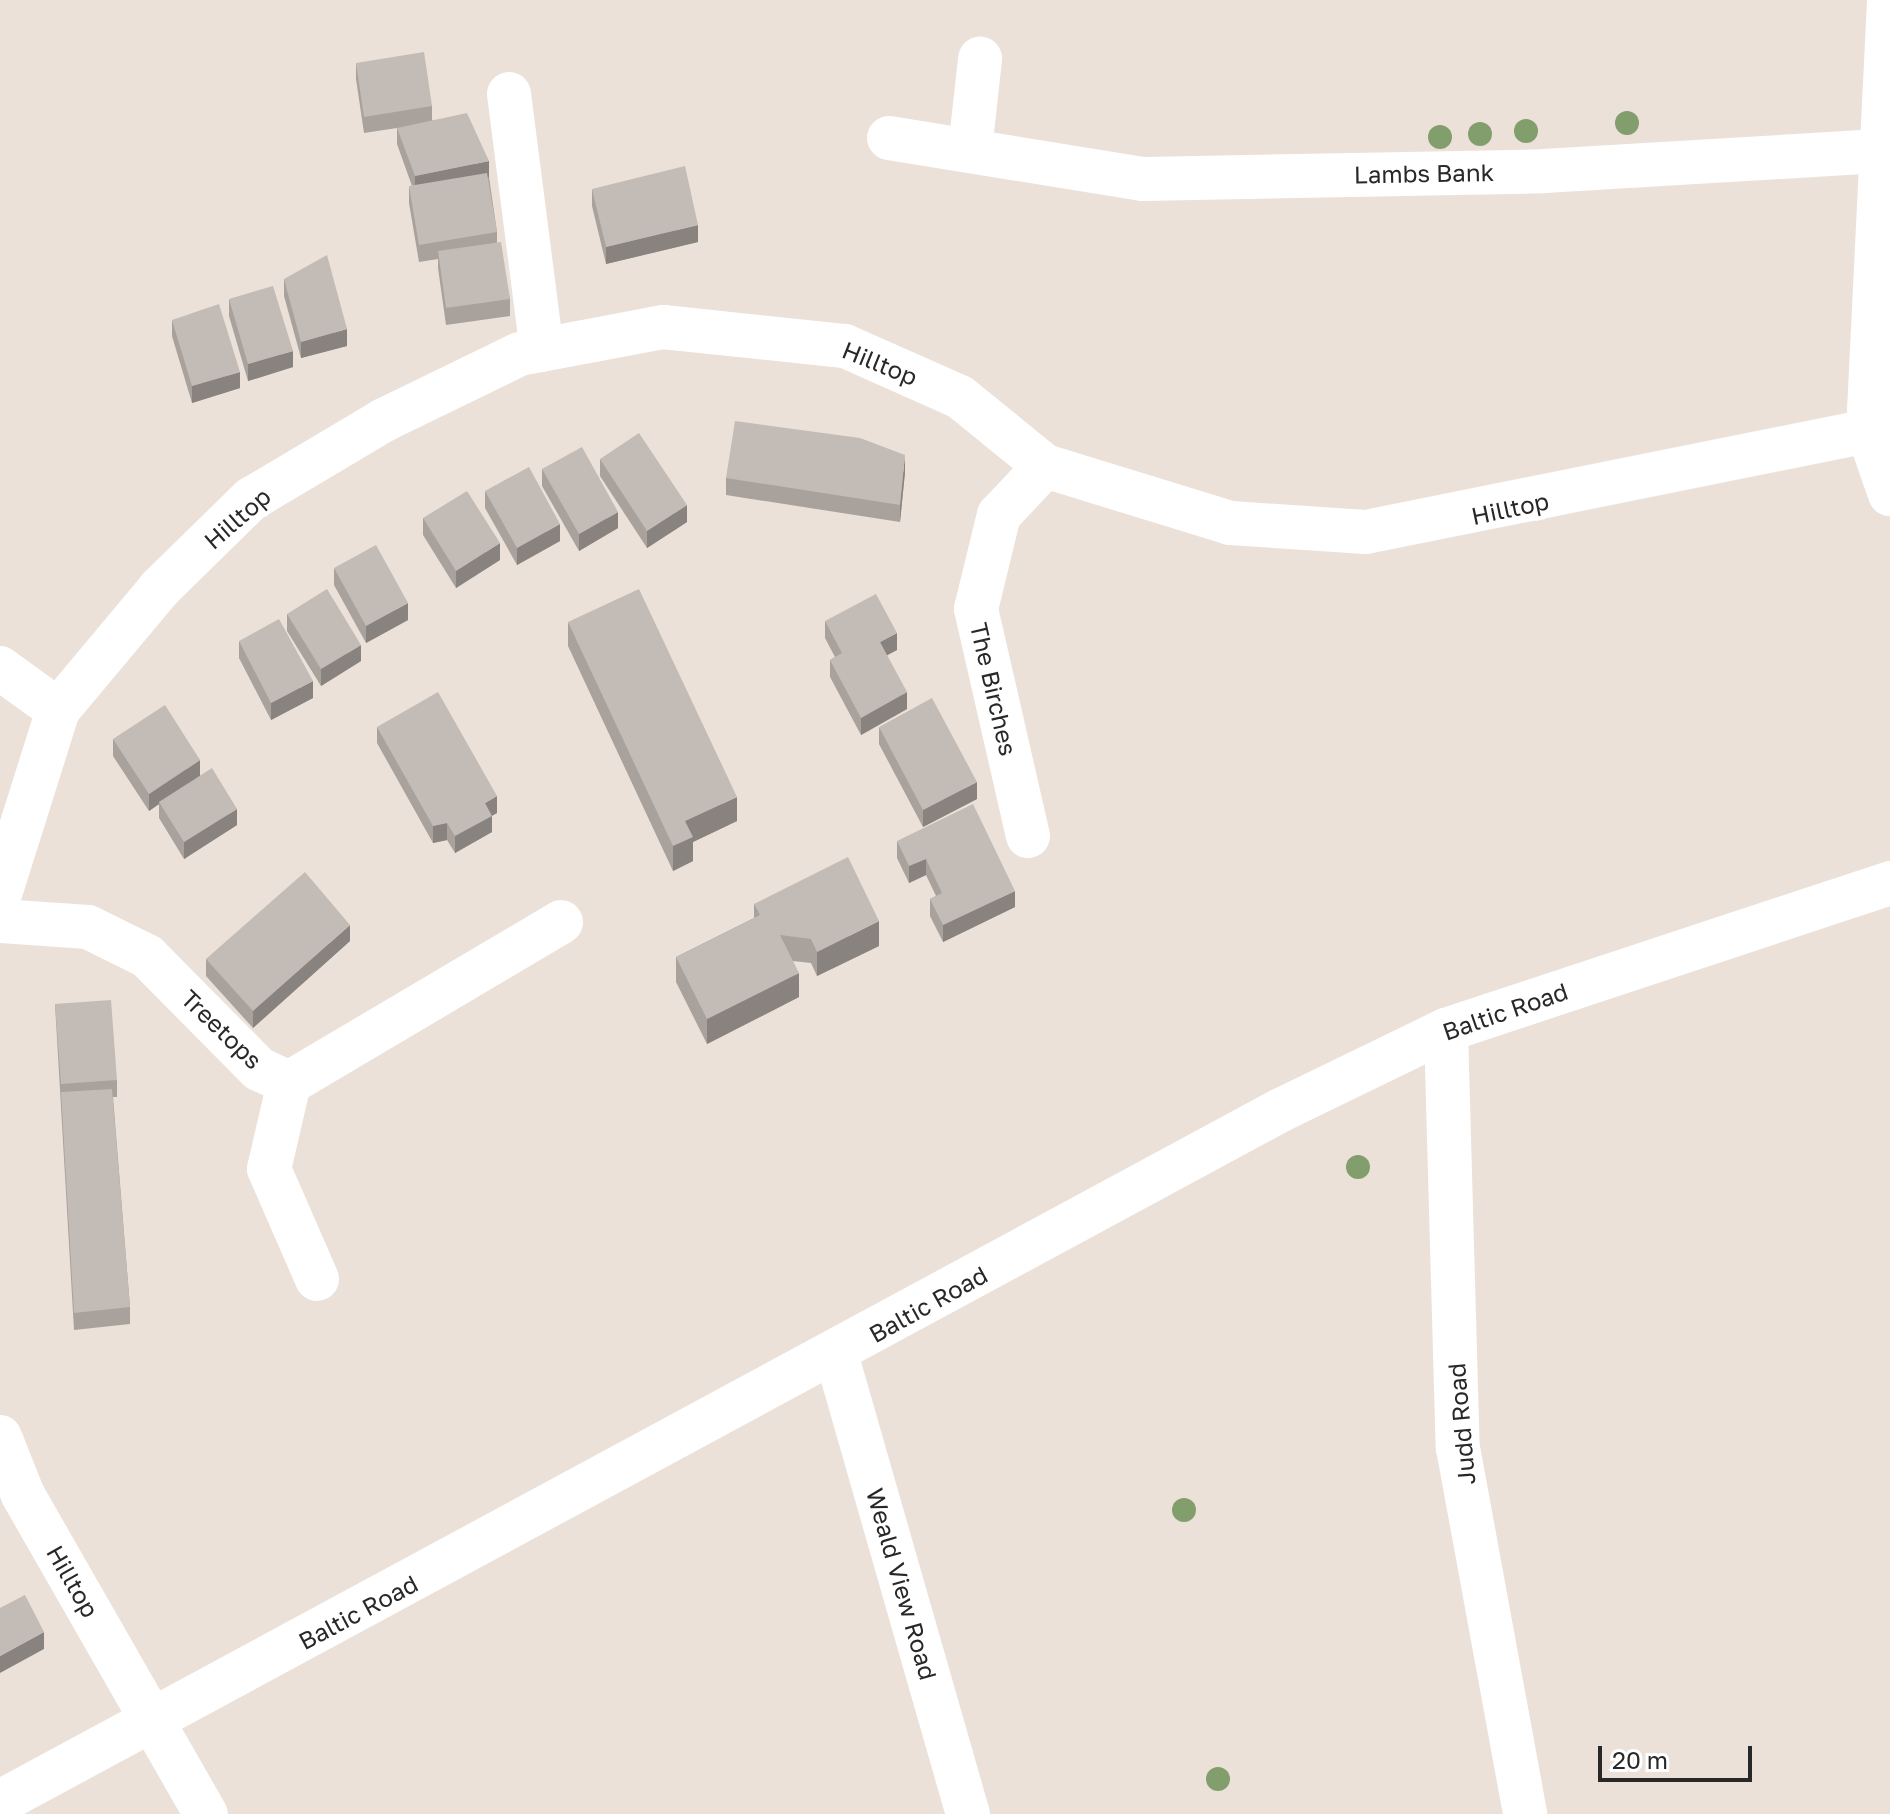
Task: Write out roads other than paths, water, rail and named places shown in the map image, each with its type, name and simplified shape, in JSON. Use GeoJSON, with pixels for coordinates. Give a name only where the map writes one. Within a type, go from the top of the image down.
{"type":"FeatureCollection","features":[{"type":"Feature","properties":{"kind":"street"},"geometry":{"type":"LineString","coordinates":[[1889,0],[1879,151],[1880,263],[1868,431],[1890,494]]}},
{"type":"Feature","properties":{"kind":"street"},"geometry":{"type":"LineString","coordinates":[[970,150],[980,59]]}},
{"type":"Feature","properties":{"kind":"street"},"geometry":{"type":"LineString","coordinates":[[509,94],[542,350]]}},
{"type":"Feature","properties":{"kind":"street","name":"Lambs Bank"},"geometry":{"type":"LineString","coordinates":[[889,138],[1143,179],[1544,171],[1879,151]]}},
{"type":"Feature","properties":{"kind":"street","name":"Hilltop"},"geometry":{"type":"LineString","coordinates":[[2,874],[58,710],[160,588],[251,499],[384,420],[520,354],[663,327],[845,346],[960,397],[1045,466],[1230,523],[1366,532],[1868,431]]}},
{"type":"Feature","properties":{"kind":"street","name":"The Birches"},"geometry":{"type":"LineString","coordinates":[[1028,836],[976,609],[999,515],[1045,466]]}},
{"type":"Feature","properties":{"kind":"street"},"geometry":{"type":"LineString","coordinates":[[0,668],[58,710]]}},
{"type":"Feature","properties":{"kind":"street","name":"Baltic Road"},"geometry":{"type":"LineString","coordinates":[[0,1802],[836,1354],[1281,1110],[1446,1030],[1890,883]]}},
{"type":"Feature","properties":{"kind":"street","name":"Treetops"},"geometry":{"type":"LineString","coordinates":[[0,921],[88,927],[147,956],[259,1069],[289,1083],[561,922]]}},
{"type":"Feature","properties":{"kind":"street","name":"Judd Road"},"geometry":{"type":"LineString","coordinates":[[1446,1030],[1458,1448],[1525,1814]]}},
{"type":"Feature","properties":{"kind":"street"},"geometry":{"type":"LineString","coordinates":[[289,1083],[269,1169],[317,1279]]}},
{"type":"Feature","properties":{"kind":"street","name":"Weald View Road"},"geometry":{"type":"LineString","coordinates":[[836,1354],[968,1814]]}},
{"type":"Feature","properties":{"kind":"street","name":"Hilltop"},"geometry":{"type":"LineString","coordinates":[[0,1437],[23,1495],[206,1814]]}}]}
